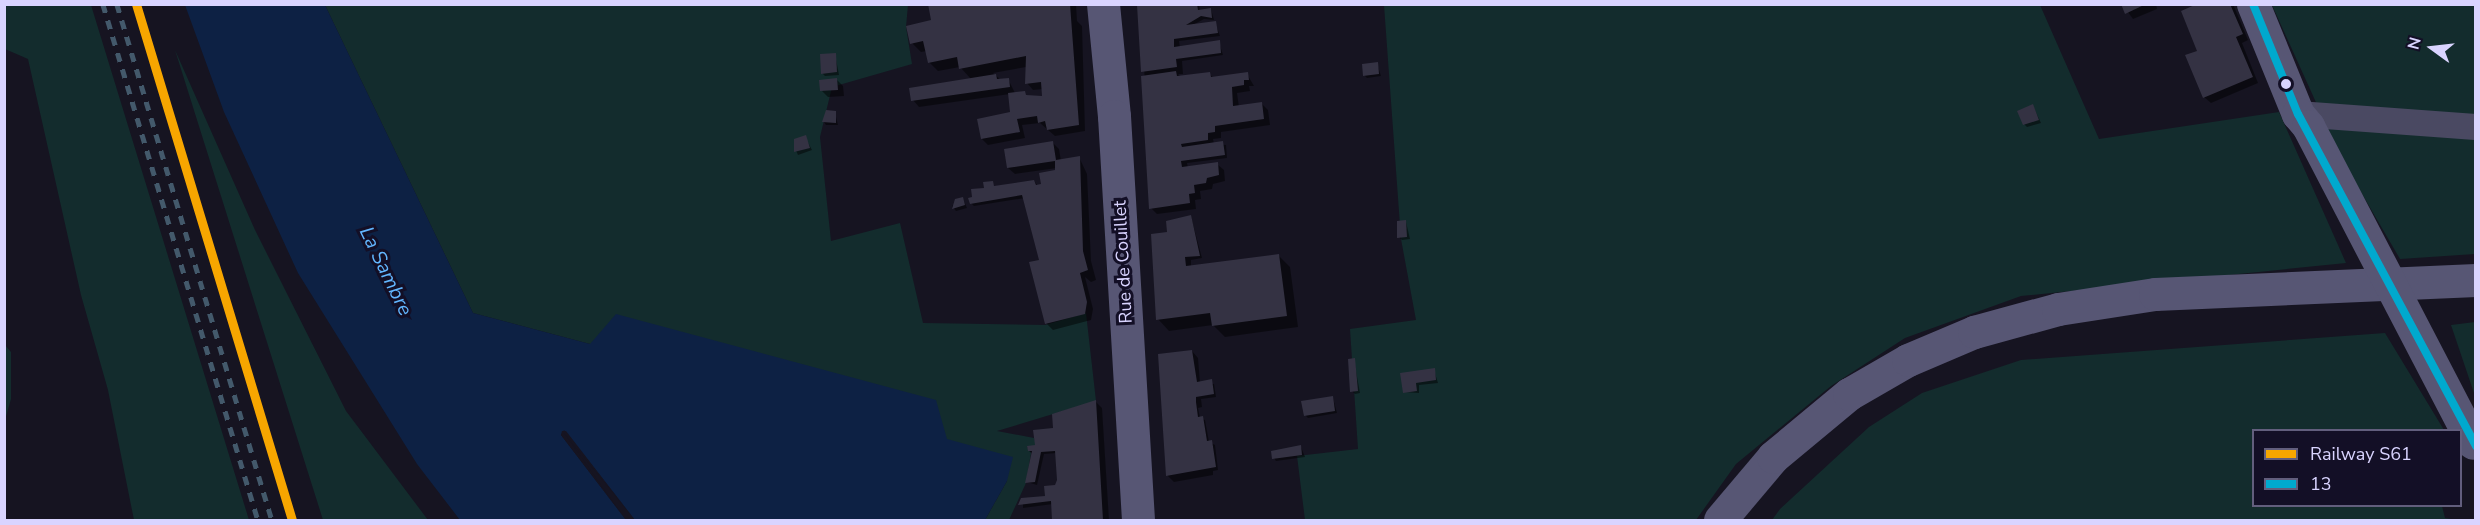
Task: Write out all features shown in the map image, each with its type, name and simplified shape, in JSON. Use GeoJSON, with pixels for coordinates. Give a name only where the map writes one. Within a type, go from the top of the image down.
{"type":"FeatureCollection","features":[{"type":"Feature","properties":{"kind":"main road","name":"Rue de Couillet"},"geometry":{"type":"LineString","coordinates":[[1103,4],[1114,116],[1138,520]]}},
{"type":"Feature","properties":{"kind":"main road"},"geometry":{"type":"LineString","coordinates":[[2253,4],[2303,120],[2474,445]]}},
{"type":"Feature","properties":{"kind":"main road"},"geometry":{"type":"LineString","coordinates":[[1720,520],[1773,457],[1840,401],[1908,360],[1974,332],[2058,309],[2166,293],[2475,280]]}},
{"type":"Feature","properties":{"kind":"main road"},"geometry":{"type":"LineString","coordinates":[[1743,520],[1783,474],[1851,416],[1944,364],[2014,340],[2113,318],[2192,309],[2475,299]]}},
{"type":"Feature","properties":{"kind":"street"},"geometry":{"type":"LineString","coordinates":[[2303,120],[2475,127]]}},
{"type":"Feature","properties":{"kind":"green space"},"geometry":{"type":"Polygon","coordinates":[[[5,4],[91,5],[249,520],[134,520],[108,390],[81,295],[28,59],[5,49],[5,4]]]}},
{"type":"Feature","properties":{"kind":"green space"},"geometry":{"type":"Polygon","coordinates":[[[325,5],[908,5],[906,27],[912,64],[832,87],[820,137],[831,241],[900,223],[923,323],[1045,325],[1086,313],[1096,401],[997,431],[1034,438],[1037,446],[1027,447],[1031,453],[1026,483],[1009,520],[985,520],[1007,481],[590,344],[473,313],[325,5]]]}},
{"type":"Feature","properties":{"kind":"green space"},"geometry":{"type":"Polygon","coordinates":[[[1384,5],[2040,5],[2099,139],[2279,112],[2346,263],[2021,296],[1905,338],[1831,386],[1736,464],[1696,520],[1305,520],[1297,456],[1358,449],[1350,329],[1416,320],[1401,239],[1384,5]]]}},
{"type":"Feature","properties":{"kind":"green space"},"geometry":{"type":"Polygon","coordinates":[[[2272,5],[2475,5],[2475,121],[2319,109],[2272,5]]]}},
{"type":"Feature","properties":{"kind":"green space"},"geometry":{"type":"Polygon","coordinates":[[[175,50],[255,230],[346,411],[428,520],[323,520],[175,50]]]}},
{"type":"Feature","properties":{"kind":"green space"},"geometry":{"type":"Polygon","coordinates":[[[2323,127],[2475,136],[2475,254],[2400,259],[2323,127]]]}},
{"type":"Feature","properties":{"kind":"green space"},"geometry":{"type":"Polygon","coordinates":[[[2476,323],[2475,396],[2451,325],[2476,323]]]}},
{"type":"Feature","properties":{"kind":"green space"},"geometry":{"type":"Polygon","coordinates":[[[2385,333],[2443,429],[2252,429],[2252,507],[2442,507],[2445,518],[2458,520],[1772,520],[1780,509],[1869,427],[1922,393],[2021,360],[2385,333]]]}},
{"type":"Feature","properties":{"kind":"green space"},"geometry":{"type":"Polygon","coordinates":[[[5,345],[11,352],[11,399],[5,420],[5,345]]]}},
{"type":"Feature","properties":{"kind":"water","name":"La Sambre"},"geometry":{"type":"Polygon","coordinates":[[[185,5],[325,5],[473,313],[590,344],[616,314],[936,400],[947,439],[1013,457],[1007,481],[985,520],[635,520],[564,430],[561,435],[626,520],[460,520],[417,464],[298,273],[224,112],[185,5]]]}},
{"type":"Feature","properties":{"kind":"pier"},"geometry":{"type":"Polygon","coordinates":[[[562,431],[566,431],[635,520],[564,433],[626,520],[561,435],[562,431]]]}},
{"type":"Feature","properties":{"kind":"building"},"geometry":{"type":"Polygon","coordinates":[[[928,4],[1070,4],[1079,125],[1047,130],[1045,121],[1038,123],[1037,116],[1017,119],[1020,132],[981,139],[977,119],[1010,112],[1008,93],[1025,91],[1026,95],[1042,96],[1041,82],[1025,84],[1026,56],[959,69],[957,57],[928,63],[923,41],[910,44],[906,26],[931,20],[928,4]]]}},
{"type":"Feature","properties":{"kind":"building"},"geometry":{"type":"Polygon","coordinates":[[[1197,4],[1198,10],[1211,8],[1212,18],[1201,16],[1186,25],[1216,21],[1218,33],[1174,39],[1174,47],[1220,40],[1221,53],[1176,59],[1177,67],[1141,72],[1137,5],[1197,4]]]}},
{"type":"Feature","properties":{"kind":"building"},"geometry":{"type":"Polygon","coordinates":[[[2121,4],[2146,4],[2125,14],[2121,4]]]}},
{"type":"Feature","properties":{"kind":"building"},"geometry":{"type":"Polygon","coordinates":[[[2197,4],[2230,4],[2243,34],[2236,37],[2253,77],[2203,98],[2185,55],[2197,51],[2181,11],[2197,4]]]}},
{"type":"Feature","properties":{"kind":"building"},"geometry":{"type":"Polygon","coordinates":[[[836,53],[837,72],[821,74],[820,54],[836,53]]]}},
{"type":"Feature","properties":{"kind":"building"},"geometry":{"type":"Polygon","coordinates":[[[1378,62],[1379,74],[1363,76],[1362,64],[1378,62]]]}},
{"type":"Feature","properties":{"kind":"building"},"geometry":{"type":"Polygon","coordinates":[[[1176,71],[1177,76],[1210,72],[1211,77],[1248,72],[1249,80],[1244,80],[1244,85],[1232,87],[1233,106],[1262,102],[1264,119],[1215,126],[1215,132],[1208,133],[1208,140],[1181,144],[1182,147],[1223,141],[1225,155],[1181,161],[1182,167],[1218,162],[1219,175],[1207,178],[1206,183],[1194,185],[1195,193],[1189,194],[1190,203],[1149,209],[1141,76],[1176,71]]]}},
{"type":"Feature","properties":{"kind":"building"},"geometry":{"type":"Polygon","coordinates":[[[996,74],[997,79],[1009,78],[1010,87],[911,101],[909,88],[996,74]]]}},
{"type":"Feature","properties":{"kind":"building"},"geometry":{"type":"Polygon","coordinates":[[[837,78],[838,90],[820,91],[819,80],[837,78]]]}},
{"type":"Feature","properties":{"kind":"building"},"geometry":{"type":"Polygon","coordinates":[[[2033,104],[2039,120],[2023,125],[2017,111],[2033,104]]]}},
{"type":"Feature","properties":{"kind":"building"},"geometry":{"type":"Polygon","coordinates":[[[826,110],[836,111],[836,123],[822,122],[826,110]]]}},
{"type":"Feature","properties":{"kind":"building"},"geometry":{"type":"Polygon","coordinates":[[[806,135],[810,148],[794,152],[794,139],[806,135]]]}},
{"type":"Feature","properties":{"kind":"building"},"geometry":{"type":"Polygon","coordinates":[[[1053,141],[1056,160],[1080,156],[1083,251],[1088,270],[1080,273],[1087,302],[1085,314],[1045,324],[1029,262],[1039,260],[1022,195],[970,204],[968,198],[972,197],[971,189],[984,188],[983,182],[993,181],[994,186],[1034,180],[1036,185],[1041,184],[1039,173],[1055,170],[1055,161],[1007,168],[1004,149],[1053,141]]]}},
{"type":"Feature","properties":{"kind":"building"},"geometry":{"type":"Polygon","coordinates":[[[963,197],[965,205],[952,209],[955,199],[963,197]]]}},
{"type":"Feature","properties":{"kind":"building"},"geometry":{"type":"Polygon","coordinates":[[[1191,215],[1200,256],[1185,257],[1186,266],[1279,254],[1287,316],[1212,326],[1210,313],[1156,320],[1151,234],[1167,232],[1166,221],[1191,215]]]}},
{"type":"Feature","properties":{"kind":"building"},"geometry":{"type":"Polygon","coordinates":[[[1406,220],[1407,237],[1397,238],[1397,221],[1406,220]]]}},
{"type":"Feature","properties":{"kind":"building"},"geometry":{"type":"Polygon","coordinates":[[[1192,350],[1197,382],[1212,379],[1214,394],[1196,397],[1196,402],[1198,417],[1203,416],[1207,441],[1212,440],[1216,467],[1166,476],[1158,354],[1192,350]]]}},
{"type":"Feature","properties":{"kind":"building"},"geometry":{"type":"Polygon","coordinates":[[[1355,358],[1358,391],[1350,392],[1348,359],[1355,358]]]}},
{"type":"Feature","properties":{"kind":"building"},"geometry":{"type":"Polygon","coordinates":[[[1435,368],[1436,380],[1416,383],[1417,391],[1403,393],[1400,373],[1435,368]]]}},
{"type":"Feature","properties":{"kind":"building"},"geometry":{"type":"Polygon","coordinates":[[[1333,396],[1335,411],[1304,416],[1301,401],[1333,396]]]}},
{"type":"Feature","properties":{"kind":"building"},"geometry":{"type":"Polygon","coordinates":[[[1096,400],[1103,520],[1052,520],[1051,501],[1018,505],[1021,498],[1045,496],[1044,486],[1055,485],[1057,480],[1055,451],[1041,452],[1035,482],[1025,483],[1032,451],[1028,451],[1027,446],[1035,445],[1033,430],[1053,428],[1052,414],[1096,400]]]}},
{"type":"Feature","properties":{"kind":"building"},"geometry":{"type":"Polygon","coordinates":[[[1301,445],[1302,455],[1272,459],[1271,451],[1301,445]]]}},
{"type":"Feature","properties":{"kind":"railway"},"geometry":{"type":"LineString","coordinates":[[103,4],[258,520]]}},
{"type":"Feature","properties":{"kind":"railway"},"geometry":{"type":"LineString","coordinates":[[117,4],[272,520]]}},
{"type":"Feature","properties":{"kind":"rail line","name":"S61"},"geometry":{"type":"LineString","coordinates":[[136,4],[292,520]]}},
{"type":"Feature","properties":{"kind":"transit line","name":"13"},"geometry":{"type":"LineString","coordinates":[[2253,4],[2298,114],[2476,446]]}}]}
